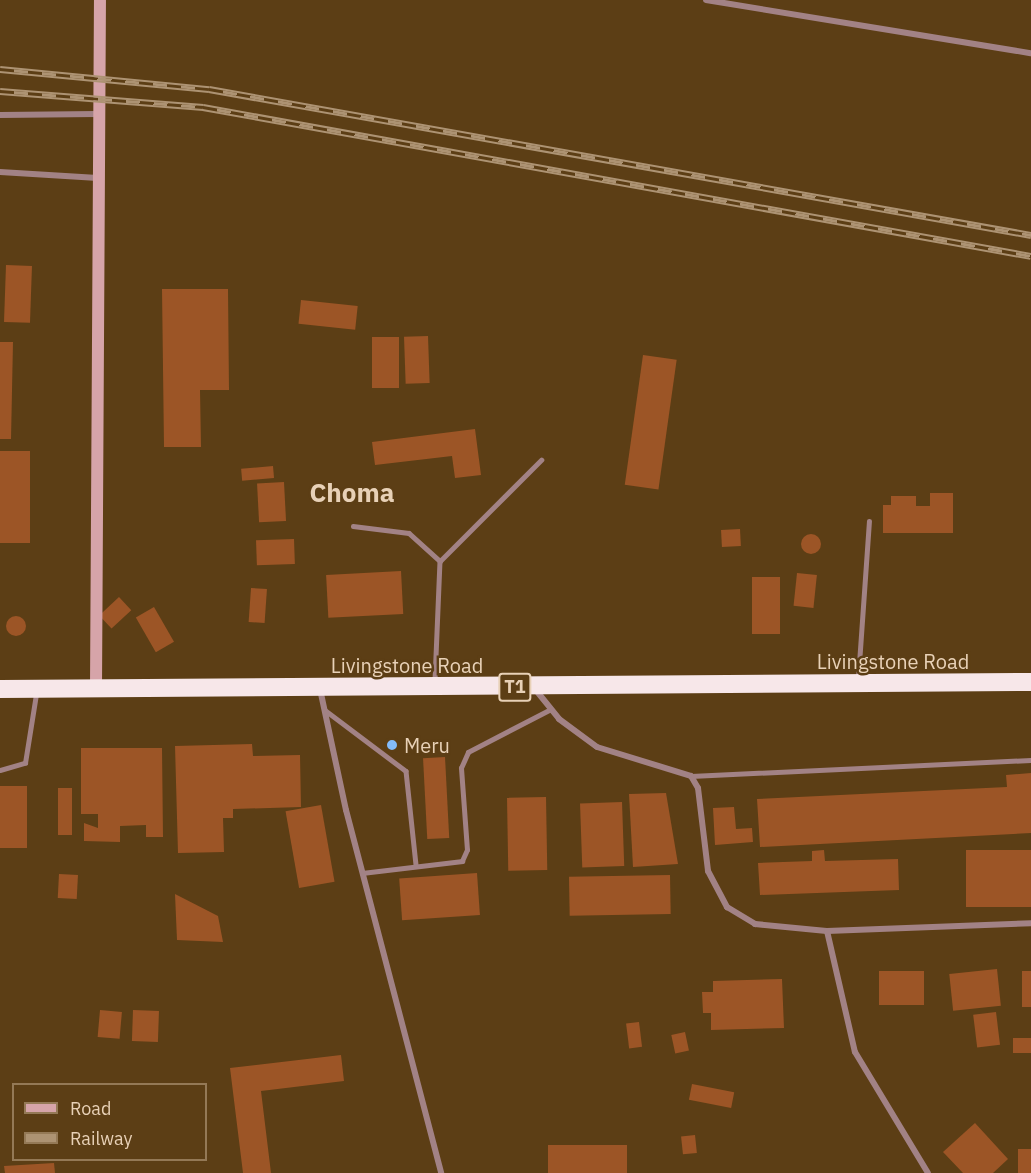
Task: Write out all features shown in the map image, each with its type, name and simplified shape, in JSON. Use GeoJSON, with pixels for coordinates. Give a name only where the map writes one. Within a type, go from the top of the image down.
{"type":"FeatureCollection","features":[{"type":"Feature","properties":{"kind":"highway","name":"Livingstone Road"},"geometry":{"type":"LineString","coordinates":[[0,689],[1031,682]]}},
{"type":"Feature","properties":{"kind":"street"},"geometry":{"type":"LineString","coordinates":[[96,688],[97,114],[100,0]]}},
{"type":"Feature","properties":{"kind":"street"},"geometry":{"type":"LineString","coordinates":[[706,0],[1031,53]]}},
{"type":"Feature","properties":{"kind":"street"},"geometry":{"type":"LineString","coordinates":[[0,115],[97,114]]}},
{"type":"Feature","properties":{"kind":"street"},"geometry":{"type":"LineString","coordinates":[[0,172],[98,177]]}},
{"type":"Feature","properties":{"kind":"street"},"geometry":{"type":"LineString","coordinates":[[533,686],[551,709],[597,747],[690,776],[698,788],[708,871],[727,907],[755,924],[827,931],[1031,923]]}},
{"type":"Feature","properties":{"kind":"street"},"geometry":{"type":"LineString","coordinates":[[320,688],[362,873],[441,1173]]}},
{"type":"Feature","properties":{"kind":"street"},"geometry":{"type":"LineString","coordinates":[[827,931],[855,1052],[928,1173]]}},
{"type":"Feature","properties":{"kind":"lane"},"geometry":{"type":"LineString","coordinates":[[435,687],[440,561],[541,460]]}},
{"type":"Feature","properties":{"kind":"lane"},"geometry":{"type":"LineString","coordinates":[[858,683],[869,520]]}},
{"type":"Feature","properties":{"kind":"lane"},"geometry":{"type":"LineString","coordinates":[[352,526],[409,533],[440,561]]}},
{"type":"Feature","properties":{"kind":"lane"},"geometry":{"type":"LineString","coordinates":[[0,770],[25,763],[37,688]]}},
{"type":"Feature","properties":{"kind":"lane"},"geometry":{"type":"LineString","coordinates":[[362,873],[462,861],[465,856],[461,768],[468,752],[551,709]]}},
{"type":"Feature","properties":{"kind":"lane"},"geometry":{"type":"LineString","coordinates":[[325,710],[405,771],[416,865]]}},
{"type":"Feature","properties":{"kind":"lane"},"geometry":{"type":"LineString","coordinates":[[690,776],[1031,759]]}},
{"type":"Feature","properties":{"kind":"building"},"geometry":{"type":"Polygon","coordinates":[[[6,265],[32,266],[30,323],[4,322],[6,265]]]}},
{"type":"Feature","properties":{"kind":"building"},"geometry":{"type":"Polygon","coordinates":[[[162,289],[228,289],[229,390],[200,390],[201,447],[164,447],[162,289]]]}},
{"type":"Feature","properties":{"kind":"building"},"geometry":{"type":"Polygon","coordinates":[[[301,300],[358,306],[355,330],[298,324],[301,300]]]}},
{"type":"Feature","properties":{"kind":"building"},"geometry":{"type":"Polygon","coordinates":[[[428,336],[430,383],[406,384],[404,337],[428,336]]]}},
{"type":"Feature","properties":{"kind":"building"},"geometry":{"type":"Polygon","coordinates":[[[372,337],[399,337],[399,388],[372,388],[372,337]]]}},
{"type":"Feature","properties":{"kind":"building"},"geometry":{"type":"Polygon","coordinates":[[[0,342],[13,342],[11,439],[0,439],[0,342]]]}},
{"type":"Feature","properties":{"kind":"building"},"geometry":{"type":"Polygon","coordinates":[[[643,355],[677,360],[658,489],[625,485],[643,355]]]}},
{"type":"Feature","properties":{"kind":"building"},"geometry":{"type":"Polygon","coordinates":[[[475,429],[481,475],[455,478],[452,456],[375,465],[372,442],[475,429]]]}},
{"type":"Feature","properties":{"kind":"building"},"geometry":{"type":"Polygon","coordinates":[[[0,451],[30,451],[30,543],[0,543],[0,451]]]}},
{"type":"Feature","properties":{"kind":"building"},"geometry":{"type":"Polygon","coordinates":[[[273,466],[274,478],[242,481],[241,469],[273,466]]]}},
{"type":"Feature","properties":{"kind":"building"},"geometry":{"type":"Polygon","coordinates":[[[284,482],[286,521],[259,522],[257,483],[284,482]]]}},
{"type":"Feature","properties":{"kind":"building"},"geometry":{"type":"Polygon","coordinates":[[[930,493],[953,493],[953,533],[883,533],[883,505],[891,505],[891,496],[916,496],[916,506],[930,506],[930,493]]]}},
{"type":"Feature","properties":{"kind":"building"},"geometry":{"type":"Polygon","coordinates":[[[740,529],[741,546],[722,547],[721,530],[740,529]]]}},
{"type":"Feature","properties":{"kind":"building"},"geometry":{"type":"Polygon","coordinates":[[[807,534],[815,534],[821,540],[821,548],[815,554],[807,554],[801,548],[801,540],[807,534]]]}},
{"type":"Feature","properties":{"kind":"building"},"geometry":{"type":"Polygon","coordinates":[[[294,539],[295,564],[257,565],[256,540],[294,539]]]}},
{"type":"Feature","properties":{"kind":"building"},"geometry":{"type":"Polygon","coordinates":[[[401,571],[403,614],[328,618],[326,575],[401,571]]]}},
{"type":"Feature","properties":{"kind":"building"},"geometry":{"type":"Polygon","coordinates":[[[797,573],[817,575],[813,608],[794,606],[797,573]]]}},
{"type":"Feature","properties":{"kind":"building"},"geometry":{"type":"Polygon","coordinates":[[[752,577],[780,577],[780,634],[752,634],[752,577]]]}},
{"type":"Feature","properties":{"kind":"building"},"geometry":{"type":"Polygon","coordinates":[[[251,588],[267,589],[265,623],[249,622],[251,588]]]}},
{"type":"Feature","properties":{"kind":"building"},"geometry":{"type":"Polygon","coordinates":[[[119,597],[131,610],[112,629],[99,615],[119,597]]]}},
{"type":"Feature","properties":{"kind":"building"},"geometry":{"type":"Polygon","coordinates":[[[154,607],[174,642],[156,652],[136,618],[154,607]]]}},
{"type":"Feature","properties":{"kind":"building"},"geometry":{"type":"Polygon","coordinates":[[[16,616],[23,619],[26,626],[23,633],[16,636],[9,633],[6,626],[9,619],[16,616]]]}},
{"type":"Feature","properties":{"kind":"building"},"geometry":{"type":"Polygon","coordinates":[[[252,744],[253,756],[300,755],[301,807],[233,809],[233,818],[223,818],[224,852],[178,853],[175,746],[252,744]]]}},
{"type":"Feature","properties":{"kind":"building"},"geometry":{"type":"Polygon","coordinates":[[[81,748],[162,748],[163,837],[146,837],[146,825],[120,826],[120,842],[84,841],[84,823],[98,828],[98,814],[81,814],[81,748]]]}},
{"type":"Feature","properties":{"kind":"building"},"geometry":{"type":"Polygon","coordinates":[[[445,757],[449,838],[427,839],[423,758],[445,757]]]}},
{"type":"Feature","properties":{"kind":"building"},"geometry":{"type":"Polygon","coordinates":[[[1031,773],[1031,833],[760,847],[757,799],[1007,787],[1006,775],[1031,773]]]}},
{"type":"Feature","properties":{"kind":"building"},"geometry":{"type":"Polygon","coordinates":[[[0,786],[27,786],[27,848],[0,848],[0,786]]]}},
{"type":"Feature","properties":{"kind":"building"},"geometry":{"type":"Polygon","coordinates":[[[58,788],[72,788],[72,835],[58,835],[58,788]]]}},
{"type":"Feature","properties":{"kind":"building"},"geometry":{"type":"Polygon","coordinates":[[[666,793],[678,864],[633,867],[629,794],[666,793]]]}},
{"type":"Feature","properties":{"kind":"building"},"geometry":{"type":"Polygon","coordinates":[[[546,797],[547,870],[508,871],[507,798],[546,797]]]}},
{"type":"Feature","properties":{"kind":"building"},"geometry":{"type":"Polygon","coordinates":[[[622,802],[624,866],[582,867],[580,803],[622,802]]]}},
{"type":"Feature","properties":{"kind":"building"},"geometry":{"type":"Polygon","coordinates":[[[321,805],[335,882],[299,888],[286,811],[321,805]]]}},
{"type":"Feature","properties":{"kind":"building"},"geometry":{"type":"Polygon","coordinates":[[[734,807],[736,829],[752,828],[753,842],[715,845],[713,808],[734,807]]]}},
{"type":"Feature","properties":{"kind":"building"},"geometry":{"type":"Polygon","coordinates":[[[824,850],[825,861],[898,859],[899,890],[760,895],[758,863],[812,861],[812,851],[824,850]]]}},
{"type":"Feature","properties":{"kind":"building"},"geometry":{"type":"Polygon","coordinates":[[[966,850],[1031,850],[1031,907],[966,907],[966,850]]]}},
{"type":"Feature","properties":{"kind":"building"},"geometry":{"type":"Polygon","coordinates":[[[477,873],[480,915],[402,920],[399,878],[477,873]]]}},
{"type":"Feature","properties":{"kind":"building"},"geometry":{"type":"Polygon","coordinates":[[[59,874],[78,875],[77,899],[58,898],[59,874]]]}},
{"type":"Feature","properties":{"kind":"building"},"geometry":{"type":"Polygon","coordinates":[[[670,875],[671,914],[570,916],[569,877],[670,875]]]}},
{"type":"Feature","properties":{"kind":"building"},"geometry":{"type":"Polygon","coordinates":[[[175,894],[218,916],[223,942],[177,940],[175,894]]]}},
{"type":"Feature","properties":{"kind":"building"},"geometry":{"type":"Polygon","coordinates":[[[997,969],[1001,1006],[953,1011],[949,974],[997,969]]]}},
{"type":"Feature","properties":{"kind":"building"},"geometry":{"type":"Polygon","coordinates":[[[879,971],[924,971],[924,1005],[879,1005],[879,971]]]}},
{"type":"Feature","properties":{"kind":"building"},"geometry":{"type":"Polygon","coordinates":[[[1022,971],[1031,971],[1031,1007],[1022,1007],[1022,971]]]}},
{"type":"Feature","properties":{"kind":"building"},"geometry":{"type":"Polygon","coordinates":[[[782,979],[784,1028],[711,1030],[711,1013],[703,1013],[702,992],[713,992],[713,981],[782,979]]]}},
{"type":"Feature","properties":{"kind":"building"},"geometry":{"type":"Polygon","coordinates":[[[100,1010],[122,1012],[120,1039],[98,1037],[100,1010]]]}},
{"type":"Feature","properties":{"kind":"building"},"geometry":{"type":"Polygon","coordinates":[[[133,1010],[159,1011],[158,1042],[132,1041],[133,1010]]]}},
{"type":"Feature","properties":{"kind":"building"},"geometry":{"type":"Polygon","coordinates":[[[996,1012],[1000,1045],[977,1048],[973,1015],[996,1012]]]}},
{"type":"Feature","properties":{"kind":"building"},"geometry":{"type":"Polygon","coordinates":[[[639,1022],[642,1047],[629,1048],[626,1024],[639,1022]]]}},
{"type":"Feature","properties":{"kind":"building"},"geometry":{"type":"Polygon","coordinates":[[[685,1032],[689,1051],[675,1053],[671,1035],[685,1032]]]}},
{"type":"Feature","properties":{"kind":"building"},"geometry":{"type":"Polygon","coordinates":[[[1013,1038],[1031,1038],[1031,1053],[1013,1053],[1013,1038]]]}},
{"type":"Feature","properties":{"kind":"building"},"geometry":{"type":"Polygon","coordinates":[[[341,1055],[344,1081],[261,1091],[271,1173],[243,1173],[230,1068],[341,1055]]]}},
{"type":"Feature","properties":{"kind":"building"},"geometry":{"type":"Polygon","coordinates":[[[692,1084],[734,1092],[731,1108],[689,1100],[692,1084]]]}},
{"type":"Feature","properties":{"kind":"building"},"geometry":{"type":"Polygon","coordinates":[[[975,1123],[1008,1159],[993,1173],[963,1173],[943,1152],[975,1123]]]}},
{"type":"Feature","properties":{"kind":"building"},"geometry":{"type":"Polygon","coordinates":[[[695,1135],[697,1153],[683,1154],[681,1136],[695,1135]]]}},
{"type":"Feature","properties":{"kind":"building"},"geometry":{"type":"Polygon","coordinates":[[[548,1145],[627,1145],[627,1173],[548,1173],[548,1145]]]}},
{"type":"Feature","properties":{"kind":"building"},"geometry":{"type":"Polygon","coordinates":[[[1018,1149],[1031,1149],[1031,1173],[1018,1173],[1018,1149]]]}},
{"type":"Feature","properties":{"kind":"building"},"geometry":{"type":"Polygon","coordinates":[[[54,1163],[55,1173],[5,1173],[4,1166],[54,1163]]]}},
{"type":"Feature","properties":{"kind":"railway"},"geometry":{"type":"LineString","coordinates":[[0,69],[209,89],[1031,235]]}},
{"type":"Feature","properties":{"kind":"railway"},"geometry":{"type":"LineString","coordinates":[[0,91],[203,107],[1031,256]]}},
{"type":"Feature","properties":{"kind":"place","name":"Meru"},"geometry":{"type":"Point","coordinates":[392,745]}},
{"type":"Feature","properties":{"kind":"district","name":"Choma"},"geometry":{"type":"Point","coordinates":[352,493]}}]}
